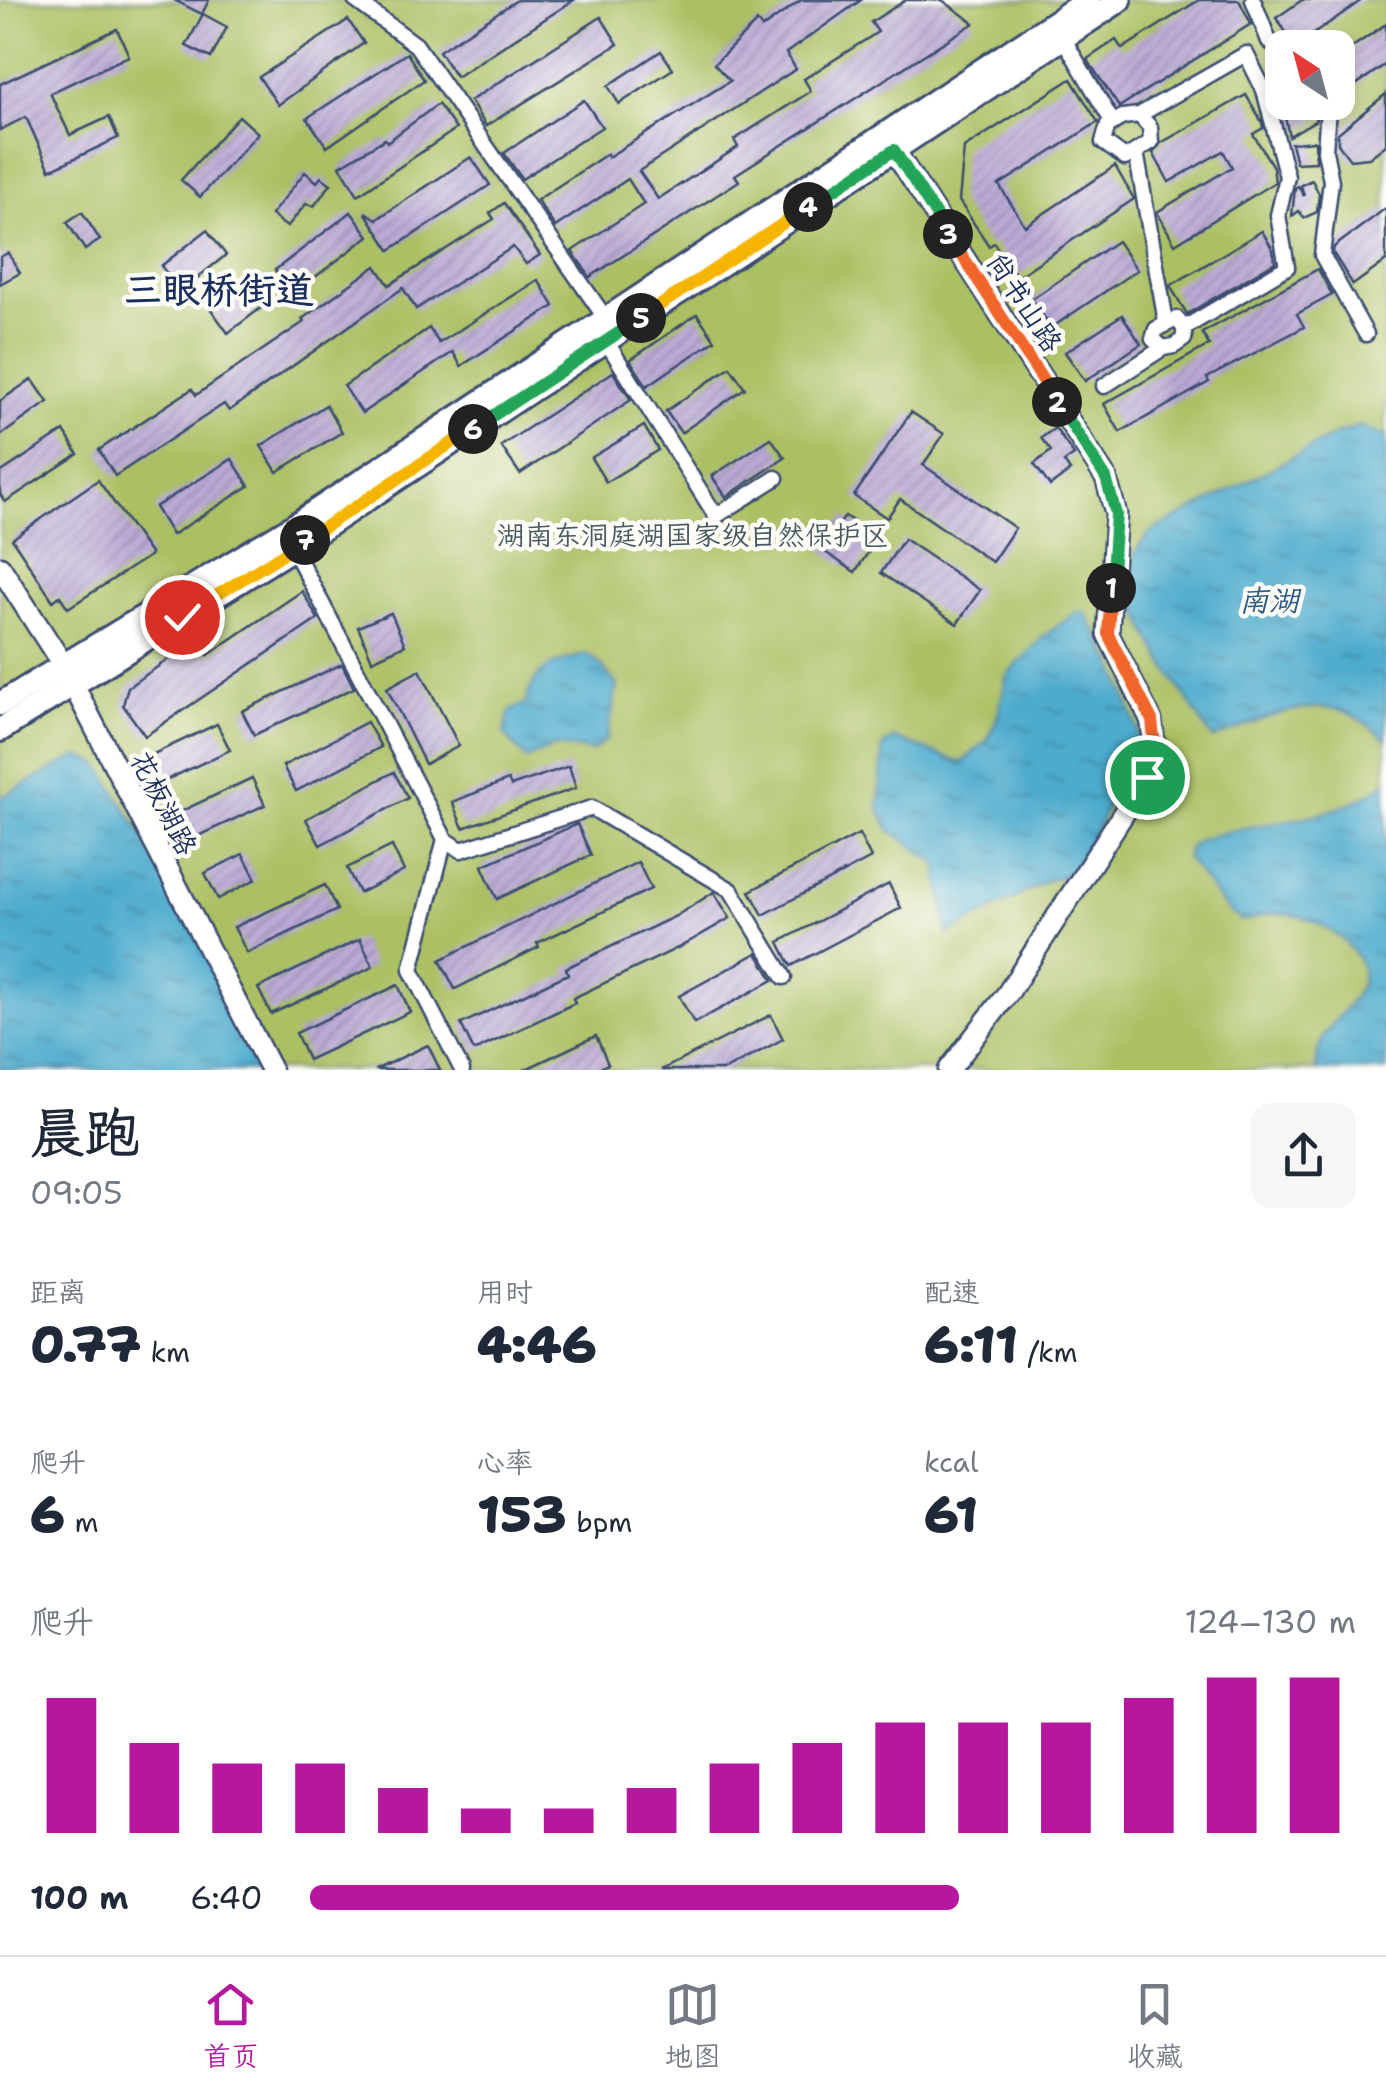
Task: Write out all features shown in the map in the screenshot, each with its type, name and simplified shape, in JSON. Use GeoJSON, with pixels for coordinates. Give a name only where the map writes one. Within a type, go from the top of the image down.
{"type":"FeatureCollection","features":[{"type":"Feature","properties":{"kind":"main road"},"geometry":{"type":"LineString","coordinates":[[0,704],[33,695],[292,548],[1088,0]]}},
{"type":"Feature","properties":{"kind":"main road"},"geometry":{"type":"LineString","coordinates":[[68,675],[295,525],[894,150],[1120,0]]}},
{"type":"Feature","properties":{"kind":"main road"},"geometry":{"type":"LineString","coordinates":[[0,730],[33,695]]}},
{"type":"Feature","properties":{"kind":"street"},"geometry":{"type":"LineString","coordinates":[[356,0],[416,44],[606,330],[716,516],[776,478]]}},
{"type":"Feature","properties":{"kind":"street"},"geometry":{"type":"LineString","coordinates":[[1253,0],[1265,31]]}},
{"type":"Feature","properties":{"kind":"street"},"geometry":{"type":"LineString","coordinates":[[1063,38],[1113,122]]}},
{"type":"Feature","properties":{"kind":"street"},"geometry":{"type":"LineString","coordinates":[[1139,115],[1150,127],[1151,142],[1125,158],[1102,142],[1108,125],[1122,117],[1139,115],[1246,54],[1264,90],[1287,177],[1278,216],[1287,267],[1184,328]]}},
{"type":"Feature","properties":{"kind":"street"},"geometry":{"type":"LineString","coordinates":[[1327,120],[1325,151],[1331,181],[1322,255],[1366,334]]}},
{"type":"Feature","properties":{"kind":"street","name":"尚书山路"},"geometry":{"type":"LineString","coordinates":[[894,150],[1106,478],[1116,514],[1108,634],[1152,720],[1155,748],[1147,777],[1126,810],[1008,992],[949,1070]]}},
{"type":"Feature","properties":{"kind":"street"},"geometry":{"type":"LineString","coordinates":[[1136,152],[1166,322]]}},
{"type":"Feature","properties":{"kind":"street"},"geometry":{"type":"LineString","coordinates":[[1104,386],[1184,339],[1184,328],[1177,320],[1156,329],[1153,339],[1163,348]]}},
{"type":"Feature","properties":{"kind":"street"},"geometry":{"type":"LineString","coordinates":[[292,548],[445,839],[462,850],[592,808],[730,890],[784,977]]}},
{"type":"Feature","properties":{"kind":"street","name":"花板湖路"},"geometry":{"type":"LineString","coordinates":[[0,567],[68,675],[271,1070]]}},
{"type":"Feature","properties":{"kind":"street"},"geometry":{"type":"LineString","coordinates":[[445,839],[410,970],[462,1070]]}},
{"type":"Feature","properties":{"kind":"green space","name":"湖南东洞庭湖国家级自然保护区"},"geometry":{"type":"Polygon","coordinates":[[[0,0],[1386,0],[1386,1070],[0,1070],[0,0]]]}},
{"type":"Feature","properties":{"kind":"water","name":"南湖"},"geometry":{"type":"Polygon","coordinates":[[[1360,426],[1386,437],[1386,739],[1345,712],[1315,708],[1270,717],[1213,739],[1160,655],[1137,607],[1131,584],[1134,555],[1151,532],[1337,434],[1360,426]]]}},
{"type":"Feature","properties":{"kind":"water"},"geometry":{"type":"Polygon","coordinates":[[[1077,612],[1086,612],[1117,671],[1138,730],[1136,753],[1068,875],[1050,879],[948,934],[937,863],[891,831],[879,810],[883,746],[894,738],[961,763],[988,740],[1007,675],[1045,635],[1077,612]]]}},
{"type":"Feature","properties":{"kind":"water"},"geometry":{"type":"Polygon","coordinates":[[[586,654],[617,685],[607,739],[592,751],[555,746],[526,759],[504,734],[510,711],[526,703],[535,681],[547,668],[586,654]]]}},
{"type":"Feature","properties":{"kind":"water"},"geometry":{"type":"Polygon","coordinates":[[[78,756],[99,764],[137,826],[267,1070],[0,1070],[0,798],[78,756]]]}},
{"type":"Feature","properties":{"kind":"water"},"geometry":{"type":"Polygon","coordinates":[[[1386,782],[1386,1070],[1316,1070],[1323,1037],[1360,986],[1361,964],[1339,937],[1295,915],[1276,914],[1243,921],[1228,911],[1186,857],[1191,845],[1200,840],[1320,814],[1365,796],[1386,782]]]}},
{"type":"Feature","properties":{"kind":"building"},"geometry":{"type":"Polygon","coordinates":[[[174,0],[209,0],[202,14],[174,0]]]}},
{"type":"Feature","properties":{"kind":"building"},"geometry":{"type":"Polygon","coordinates":[[[517,0],[574,0],[456,77],[439,51],[517,0]]]}},
{"type":"Feature","properties":{"kind":"building"},"geometry":{"type":"Polygon","coordinates":[[[801,0],[861,0],[786,53],[796,69],[639,171],[658,199],[738,147],[734,140],[811,91],[804,79],[878,32],[871,22],[906,0],[942,0],[974,23],[735,175],[739,181],[590,277],[572,251],[644,204],[628,179],[555,227],[537,200],[730,81],[714,64],[757,22],[762,28],[801,0]]]}},
{"type":"Feature","properties":{"kind":"building"},"geometry":{"type":"Polygon","coordinates":[[[1199,0],[1239,0],[1251,24],[1119,107],[1087,59],[1116,40],[1122,49],[1199,0]]]}},
{"type":"Feature","properties":{"kind":"building"},"geometry":{"type":"Polygon","coordinates":[[[1302,0],[1362,0],[1319,30],[1285,30],[1276,18],[1302,0]]]}},
{"type":"Feature","properties":{"kind":"building"},"geometry":{"type":"Polygon","coordinates":[[[203,14],[227,27],[211,58],[186,46],[203,14]]]}},
{"type":"Feature","properties":{"kind":"building"},"geometry":{"type":"Polygon","coordinates":[[[601,17],[618,44],[486,126],[470,101],[601,17]]]}},
{"type":"Feature","properties":{"kind":"building"},"geometry":{"type":"Polygon","coordinates":[[[348,20],[364,43],[278,105],[259,77],[348,20]]]}},
{"type":"Feature","properties":{"kind":"building"},"geometry":{"type":"Polygon","coordinates":[[[1386,24],[1386,64],[1355,85],[1355,45],[1386,24]]]}},
{"type":"Feature","properties":{"kind":"building"},"geometry":{"type":"Polygon","coordinates":[[[117,29],[129,56],[50,93],[70,135],[109,117],[118,138],[50,170],[26,117],[0,130],[0,84],[117,29]]]}},
{"type":"Feature","properties":{"kind":"building"},"geometry":{"type":"Polygon","coordinates":[[[661,51],[673,69],[619,104],[608,86],[661,51]]]}},
{"type":"Feature","properties":{"kind":"building"},"geometry":{"type":"Polygon","coordinates":[[[407,53],[424,80],[327,147],[307,118],[407,53]]]}},
{"type":"Feature","properties":{"kind":"building"},"geometry":{"type":"Polygon","coordinates":[[[1071,79],[1098,122],[999,185],[1025,226],[1115,166],[1134,199],[1017,277],[994,243],[989,246],[959,201],[964,148],[1071,79]]]}},
{"type":"Feature","properties":{"kind":"building"},"geometry":{"type":"Polygon","coordinates":[[[1386,94],[1386,145],[1369,158],[1350,160],[1338,144],[1338,133],[1386,94]]]}},
{"type":"Feature","properties":{"kind":"building"},"geometry":{"type":"Polygon","coordinates":[[[1246,95],[1262,122],[1263,128],[1253,134],[1273,167],[1275,182],[1175,244],[1157,212],[1232,167],[1223,151],[1169,182],[1153,153],[1161,143],[1246,95]]]}},
{"type":"Feature","properties":{"kind":"building"},"geometry":{"type":"Polygon","coordinates":[[[584,100],[602,127],[522,179],[504,153],[584,100]]]}},
{"type":"Feature","properties":{"kind":"building"},"geometry":{"type":"Polygon","coordinates":[[[438,104],[456,129],[358,195],[340,166],[385,139],[387,142],[438,104]]]}},
{"type":"Feature","properties":{"kind":"building"},"geometry":{"type":"Polygon","coordinates":[[[239,116],[258,133],[200,197],[181,180],[239,116]]]}},
{"type":"Feature","properties":{"kind":"building"},"geometry":{"type":"Polygon","coordinates":[[[1286,120],[1316,120],[1289,136],[1286,120]]]}},
{"type":"Feature","properties":{"kind":"building"},"geometry":{"type":"Polygon","coordinates":[[[1315,141],[1316,162],[1296,163],[1291,143],[1315,141]]]}},
{"type":"Feature","properties":{"kind":"building"},"geometry":{"type":"Polygon","coordinates":[[[471,157],[490,185],[390,250],[365,212],[377,219],[471,157]]]}},
{"type":"Feature","properties":{"kind":"building"},"geometry":{"type":"Polygon","coordinates":[[[305,172],[317,182],[321,177],[331,184],[314,206],[306,204],[287,227],[271,215],[305,172]]]}},
{"type":"Feature","properties":{"kind":"building"},"geometry":{"type":"Polygon","coordinates":[[[1312,180],[1319,194],[1317,212],[1304,218],[1299,211],[1292,216],[1295,188],[1298,186],[1304,196],[1301,185],[1312,180]]]}},
{"type":"Feature","properties":{"kind":"building"},"geometry":{"type":"Polygon","coordinates":[[[504,203],[540,255],[526,264],[513,247],[416,309],[403,288],[229,411],[224,404],[115,476],[99,450],[192,389],[196,395],[304,322],[302,319],[376,266],[389,285],[494,219],[490,213],[504,203]]]}},
{"type":"Feature","properties":{"kind":"building"},"geometry":{"type":"Polygon","coordinates":[[[1386,208],[1386,261],[1353,285],[1333,253],[1334,247],[1386,208]]]}},
{"type":"Feature","properties":{"kind":"building"},"geometry":{"type":"Polygon","coordinates":[[[82,212],[100,240],[85,250],[67,222],[82,212]]]}},
{"type":"Feature","properties":{"kind":"building"},"geometry":{"type":"Polygon","coordinates":[[[351,212],[369,236],[293,294],[275,270],[351,212]]]}},
{"type":"Feature","properties":{"kind":"building"},"geometry":{"type":"Polygon","coordinates":[[[207,230],[226,255],[181,291],[161,266],[207,230]]]}},
{"type":"Feature","properties":{"kind":"building"},"geometry":{"type":"Polygon","coordinates":[[[1262,231],[1275,262],[1187,314],[1170,286],[1262,231]]]}},
{"type":"Feature","properties":{"kind":"building"},"geometry":{"type":"Polygon","coordinates":[[[1117,241],[1137,270],[1051,328],[1032,299],[1117,241]]]}},
{"type":"Feature","properties":{"kind":"building"},"geometry":{"type":"Polygon","coordinates":[[[8,253],[20,273],[0,284],[0,257],[8,253]]]}},
{"type":"Feature","properties":{"kind":"building"},"geometry":{"type":"Polygon","coordinates":[[[1318,269],[1332,295],[1297,314],[1304,327],[1207,378],[1209,382],[1120,432],[1104,404],[1209,345],[1202,333],[1318,269]]]}},
{"type":"Feature","properties":{"kind":"building"},"geometry":{"type":"Polygon","coordinates":[[[252,276],[270,301],[228,333],[210,308],[252,276]]]}},
{"type":"Feature","properties":{"kind":"building"},"geometry":{"type":"Polygon","coordinates":[[[538,280],[554,306],[461,366],[453,352],[362,413],[344,386],[429,328],[439,343],[538,280]]]}},
{"type":"Feature","properties":{"kind":"building"},"geometry":{"type":"Polygon","coordinates":[[[697,314],[715,340],[647,386],[630,360],[697,314]]]}},
{"type":"Feature","properties":{"kind":"building"},"geometry":{"type":"Polygon","coordinates":[[[1122,315],[1141,344],[1085,381],[1065,352],[1122,315]]]}},
{"type":"Feature","properties":{"kind":"building"},"geometry":{"type":"Polygon","coordinates":[[[730,367],[745,388],[681,433],[666,411],[730,367]]]}},
{"type":"Feature","properties":{"kind":"building"},"geometry":{"type":"Polygon","coordinates":[[[613,372],[631,400],[520,474],[501,446],[613,372]]]}},
{"type":"Feature","properties":{"kind":"building"},"geometry":{"type":"Polygon","coordinates":[[[32,379],[48,402],[0,436],[0,401],[32,379]]]}},
{"type":"Feature","properties":{"kind":"building"},"geometry":{"type":"Polygon","coordinates":[[[326,405],[342,432],[277,472],[261,446],[326,405]]]}},
{"type":"Feature","properties":{"kind":"building"},"geometry":{"type":"Polygon","coordinates":[[[911,412],[944,434],[923,465],[1015,528],[992,562],[900,499],[887,518],[854,496],[911,412]]]}},
{"type":"Feature","properties":{"kind":"building"},"geometry":{"type":"Polygon","coordinates":[[[644,426],[658,450],[606,482],[591,458],[644,426]]]}},
{"type":"Feature","properties":{"kind":"building"},"geometry":{"type":"Polygon","coordinates":[[[1055,428],[1074,455],[1064,462],[1070,471],[1050,486],[1034,464],[1051,451],[1041,438],[1055,428]]]}},
{"type":"Feature","properties":{"kind":"building"},"geometry":{"type":"Polygon","coordinates":[[[64,431],[78,454],[5,502],[0,494],[0,473],[64,431]]]}},
{"type":"Feature","properties":{"kind":"building"},"geometry":{"type":"Polygon","coordinates":[[[771,438],[785,458],[726,497],[712,476],[771,438]]]}},
{"type":"Feature","properties":{"kind":"building"},"geometry":{"type":"Polygon","coordinates":[[[232,459],[249,486],[172,535],[155,507],[232,459]]]}},
{"type":"Feature","properties":{"kind":"building"},"geometry":{"type":"Polygon","coordinates":[[[98,480],[151,555],[68,608],[60,596],[53,601],[12,539],[98,480]]]}},
{"type":"Feature","properties":{"kind":"building"},"geometry":{"type":"Polygon","coordinates":[[[845,516],[878,538],[855,572],[822,550],[845,516]]]}},
{"type":"Feature","properties":{"kind":"building"},"geometry":{"type":"Polygon","coordinates":[[[904,539],[980,590],[957,624],[881,573],[904,539]]]}},
{"type":"Feature","properties":{"kind":"building"},"geometry":{"type":"Polygon","coordinates":[[[302,591],[318,619],[145,736],[123,705],[128,687],[197,640],[208,655],[302,591]]]}},
{"type":"Feature","properties":{"kind":"building"},"geometry":{"type":"Polygon","coordinates":[[[391,613],[405,645],[372,660],[358,627],[391,613]]]}},
{"type":"Feature","properties":{"kind":"building"},"geometry":{"type":"Polygon","coordinates":[[[342,664],[354,688],[254,735],[242,711],[342,664]]]}},
{"type":"Feature","properties":{"kind":"building"},"geometry":{"type":"Polygon","coordinates":[[[420,670],[459,746],[425,764],[387,688],[420,670]]]}},
{"type":"Feature","properties":{"kind":"building"},"geometry":{"type":"Polygon","coordinates":[[[367,722],[381,747],[296,791],[283,766],[367,722]]]}},
{"type":"Feature","properties":{"kind":"building"},"geometry":{"type":"Polygon","coordinates":[[[217,724],[230,750],[160,783],[147,757],[217,724]]]}},
{"type":"Feature","properties":{"kind":"building"},"geometry":{"type":"Polygon","coordinates":[[[569,766],[576,788],[463,828],[452,802],[508,780],[511,786],[569,766]]]}},
{"type":"Feature","properties":{"kind":"building"},"geometry":{"type":"Polygon","coordinates":[[[394,772],[408,798],[320,845],[306,819],[394,772]]]}},
{"type":"Feature","properties":{"kind":"building"},"geometry":{"type":"Polygon","coordinates":[[[252,778],[265,805],[187,841],[175,814],[252,778]]]}},
{"type":"Feature","properties":{"kind":"building"},"geometry":{"type":"Polygon","coordinates":[[[577,824],[591,855],[497,899],[482,866],[577,824]]]}},
{"type":"Feature","properties":{"kind":"building"},"geometry":{"type":"Polygon","coordinates":[[[859,834],[871,858],[763,915],[750,891],[859,834]]]}},
{"type":"Feature","properties":{"kind":"building"},"geometry":{"type":"Polygon","coordinates":[[[392,846],[404,871],[359,893],[347,868],[392,846]]]}},
{"type":"Feature","properties":{"kind":"building"},"geometry":{"type":"Polygon","coordinates":[[[243,854],[256,879],[218,899],[205,873],[243,854]]]}},
{"type":"Feature","properties":{"kind":"building"},"geometry":{"type":"Polygon","coordinates":[[[638,862],[651,889],[537,943],[539,947],[455,989],[440,960],[638,862]]]}},
{"type":"Feature","properties":{"kind":"building"},"geometry":{"type":"Polygon","coordinates":[[[889,884],[901,908],[791,966],[779,942],[889,884]]]}},
{"type":"Feature","properties":{"kind":"building"},"geometry":{"type":"Polygon","coordinates":[[[325,885],[337,910],[247,953],[234,927],[325,885]]]}},
{"type":"Feature","properties":{"kind":"building"},"geometry":{"type":"Polygon","coordinates":[[[714,892],[730,918],[680,947],[573,998],[575,1003],[474,1051],[461,1024],[568,974],[566,968],[676,916],[714,892]]]}},
{"type":"Feature","properties":{"kind":"building"},"geometry":{"type":"Polygon","coordinates":[[[360,939],[373,967],[271,1014],[258,988],[360,939]]]}},
{"type":"Feature","properties":{"kind":"building"},"geometry":{"type":"Polygon","coordinates":[[[757,953],[773,980],[694,1023],[679,996],[757,953]]]}},
{"type":"Feature","properties":{"kind":"building"},"geometry":{"type":"Polygon","coordinates":[[[398,985],[410,1012],[308,1060],[296,1033],[398,985]]]}},
{"type":"Feature","properties":{"kind":"building"},"geometry":{"type":"Polygon","coordinates":[[[771,1015],[783,1039],[725,1070],[661,1070],[771,1015]]]}},
{"type":"Feature","properties":{"kind":"building"},"geometry":{"type":"Polygon","coordinates":[[[596,1036],[608,1064],[595,1070],[524,1070],[596,1036]]]}},
{"type":"Feature","properties":{"kind":"building"},"geometry":{"type":"Polygon","coordinates":[[[428,1045],[440,1070],[375,1070],[428,1045]]]}},
{"type":"Feature","properties":{"kind":"district","name":"三眼桥街道"},"geometry":{"type":"Point","coordinates":[219,290]}},
{"type":"Feature","properties":{"kind":"route"},"geometry":{"type":"LineString","coordinates":[[182,617],[894,150],[1106,478],[1116,514],[1108,634],[1152,720],[1155,748],[1147,777]]}}]}
